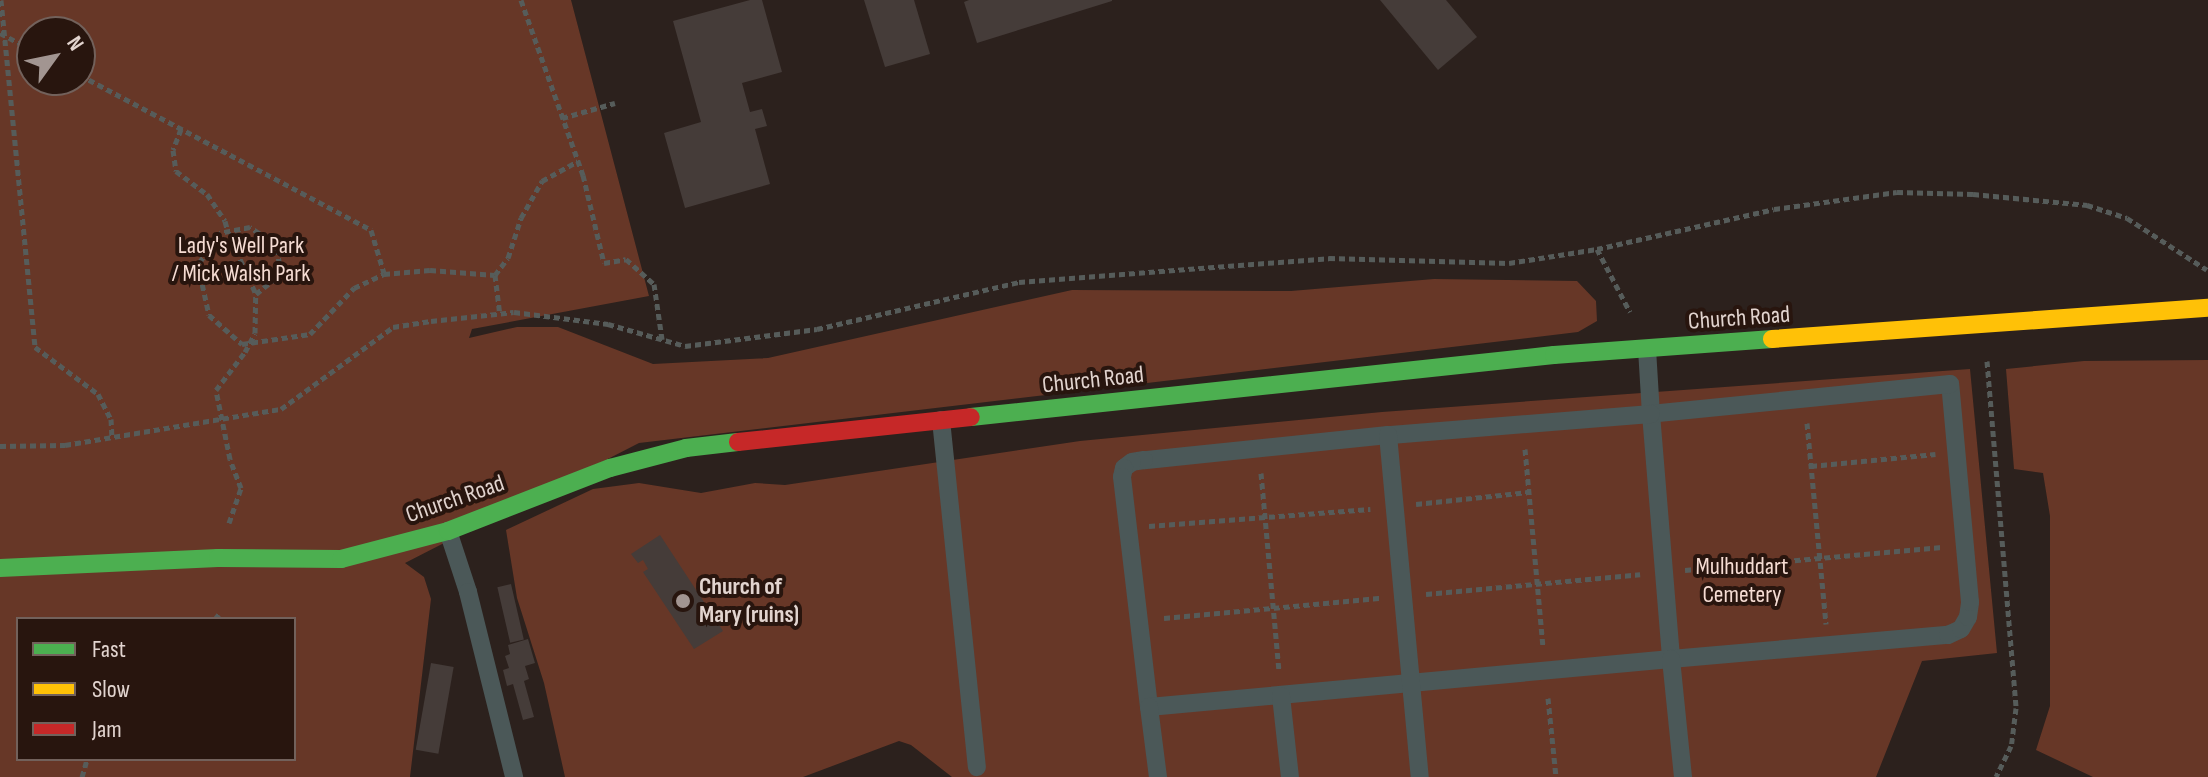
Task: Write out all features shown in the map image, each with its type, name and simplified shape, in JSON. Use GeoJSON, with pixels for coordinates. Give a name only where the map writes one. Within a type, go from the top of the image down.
{"type":"FeatureCollection","features":[{"type":"Feature","properties":{"kind":"street","name":"Church Road"},"geometry":{"type":"LineString","coordinates":[[0,568],[218,558],[341,559],[448,531],[610,468],[686,448],[1642,349],[2208,308]]}},
{"type":"Feature","properties":{"kind":"lane"},"geometry":{"type":"LineString","coordinates":[[1642,349],[1651,414],[1683,777]]}},
{"type":"Feature","properties":{"kind":"lane"},"geometry":{"type":"LineString","coordinates":[[1149,707],[1948,635],[1961,629],[1968,617],[1970,602],[1950,384],[1651,414],[1388,435],[1132,462],[1124,468],[1122,477],[1149,707],[1158,777]]}},
{"type":"Feature","properties":{"kind":"lane"},"geometry":{"type":"LineString","coordinates":[[941,420],[977,767]]}},
{"type":"Feature","properties":{"kind":"lane"},"geometry":{"type":"LineString","coordinates":[[1388,435],[1420,777]]}},
{"type":"Feature","properties":{"kind":"lane"},"geometry":{"type":"LineString","coordinates":[[448,531],[468,592],[514,777]]}},
{"type":"Feature","properties":{"kind":"lane"},"geometry":{"type":"LineString","coordinates":[[1281,696],[1290,777]]}},
{"type":"Feature","properties":{"kind":"path"},"geometry":{"type":"LineString","coordinates":[[1,0],[35,347],[98,394],[111,419],[112,436]]}},
{"type":"Feature","properties":{"kind":"path"},"geometry":{"type":"LineString","coordinates":[[521,0],[578,161],[604,263],[626,259],[654,284],[662,339]]}},
{"type":"Feature","properties":{"kind":"path"},"geometry":{"type":"LineString","coordinates":[[96,84],[371,230],[384,274]]}},
{"type":"Feature","properties":{"kind":"path"},"geometry":{"type":"LineString","coordinates":[[562,118],[615,103]]}},
{"type":"Feature","properties":{"kind":"path"},"geometry":{"type":"LineString","coordinates":[[181,129],[173,150],[176,171],[207,194],[225,221],[228,232]]}},
{"type":"Feature","properties":{"kind":"path"},"geometry":{"type":"LineString","coordinates":[[500,313],[495,275],[508,258],[521,218],[542,181],[578,161]]}},
{"type":"Feature","properties":{"kind":"path"},"geometry":{"type":"LineString","coordinates":[[0,446],[65,445],[281,409],[393,327],[514,312],[608,324],[685,346],[817,329],[1019,282],[1329,258],[1509,263],[1597,249],[1830,199],[1897,192],[1973,194],[2087,205],[2127,218],[2208,271]]}},
{"type":"Feature","properties":{"kind":"path"},"geometry":{"type":"LineString","coordinates":[[256,294],[281,274],[276,244],[250,227],[220,233],[198,265],[209,315],[242,344],[310,334],[354,288],[384,274],[430,270],[495,275]]}},
{"type":"Feature","properties":{"kind":"path"},"geometry":{"type":"LineString","coordinates":[[1597,249],[1631,314],[1642,349]]}},
{"type":"Feature","properties":{"kind":"path"},"geometry":{"type":"LineString","coordinates":[[218,558],[241,488],[216,390],[255,333],[256,294],[236,250]]}},
{"type":"Feature","properties":{"kind":"path"},"geometry":{"type":"LineString","coordinates":[[1984,324],[2016,708],[2011,746],[1996,777]]}},
{"type":"Feature","properties":{"kind":"path"},"geometry":{"type":"LineString","coordinates":[[1805,398],[1828,645]]}},
{"type":"Feature","properties":{"kind":"path"},"geometry":{"type":"LineString","coordinates":[[1523,424],[1546,671]]}},
{"type":"Feature","properties":{"kind":"path"},"geometry":{"type":"LineString","coordinates":[[1259,448],[1281,696]]}},
{"type":"Feature","properties":{"kind":"path"},"geometry":{"type":"LineString","coordinates":[[1811,466],[1956,452]]}},
{"type":"Feature","properties":{"kind":"path"},"geometry":{"type":"LineString","coordinates":[[1128,528],[1529,492]]}},
{"type":"Feature","properties":{"kind":"path"},"geometry":{"type":"LineString","coordinates":[[1139,620],[1965,545]]}},
{"type":"Feature","properties":{"kind":"path"},"geometry":{"type":"LineString","coordinates":[[1548,698],[1556,777]]}},
{"type":"Feature","properties":{"kind":"green space","name":"Lady's Well Park / Mick Walsh Park"},"geometry":{"type":"Polygon","coordinates":[[[0,0],[571,0],[649,296],[472,329],[469,338],[517,327],[558,327],[653,364],[768,358],[1072,290],[1291,291],[1434,279],[1577,281],[1596,301],[1597,321],[1578,332],[639,443],[405,563],[424,577],[431,599],[410,777],[0,777],[0,0]]]}},
{"type":"Feature","properties":{"kind":"green space"},"geometry":{"type":"Polygon","coordinates":[[[2208,360],[2208,777],[2093,777],[2036,750],[2050,706],[2050,516],[2043,473],[2014,469],[2006,369],[2084,361],[2208,360]]]}},
{"type":"Feature","properties":{"kind":"green space","name":"Mulhuddart Cemetery"},"geometry":{"type":"Polygon","coordinates":[[[1970,369],[1997,653],[1922,661],[1876,777],[952,777],[911,745],[899,741],[803,777],[565,777],[544,683],[517,598],[506,530],[593,489],[639,483],[701,493],[755,483],[785,485],[1080,441],[1382,412],[1970,369]]]}},
{"type":"Feature","properties":{"kind":"building"},"geometry":{"type":"Polygon","coordinates":[[[750,0],[762,0],[782,72],[742,83],[750,112],[762,109],[767,126],[755,129],[770,184],[685,208],[664,133],[701,122],[673,21],[750,0]]]}},
{"type":"Feature","properties":{"kind":"building"},"geometry":{"type":"Polygon","coordinates":[[[864,0],[914,0],[930,54],[885,67],[864,0]]]}},
{"type":"Feature","properties":{"kind":"building"},"geometry":{"type":"Polygon","coordinates":[[[1380,0],[1446,0],[1477,37],[1438,70],[1380,0]]]}},
{"type":"Feature","properties":{"kind":"building"},"geometry":{"type":"Polygon","coordinates":[[[1112,1],[977,43],[964,2],[1112,1]]]}},
{"type":"Feature","properties":{"kind":"building","name":"Church of Mary (ruins)"},"geometry":{"type":"Polygon","coordinates":[[[660,535],[723,631],[694,649],[643,572],[648,569],[643,560],[638,563],[631,554],[660,535]]]}},
{"type":"Feature","properties":{"kind":"building"},"geometry":{"type":"Polygon","coordinates":[[[511,584],[524,640],[510,643],[497,587],[511,584]]]}},
{"type":"Feature","properties":{"kind":"building"},"geometry":{"type":"Polygon","coordinates":[[[528,639],[535,663],[525,666],[529,679],[524,681],[534,717],[523,720],[513,684],[507,686],[503,670],[509,668],[505,656],[510,654],[508,645],[528,639]]]}},
{"type":"Feature","properties":{"kind":"building"},"geometry":{"type":"Polygon","coordinates":[[[431,663],[454,667],[438,754],[416,750],[431,663]]]}},
{"type":"Feature","properties":{"kind":"traffic: fast"},"geometry":{"type":"LineString","coordinates":[[971,417],[1554,355],[1772,339]]}},
{"type":"Feature","properties":{"kind":"traffic: fast"},"geometry":{"type":"LineString","coordinates":[[0,568],[218,558],[341,559],[448,531],[610,468],[686,448],[738,442]]}},
{"type":"Feature","properties":{"kind":"traffic: slow"},"geometry":{"type":"LineString","coordinates":[[1772,339],[2208,308]]}},
{"type":"Feature","properties":{"kind":"traffic: jam"},"geometry":{"type":"LineString","coordinates":[[738,442],[971,417]]}},
{"type":"Feature","properties":{"kind":"place","name":"Church of Mary (ruins)"},"geometry":{"type":"Point","coordinates":[683,601]}}]}
